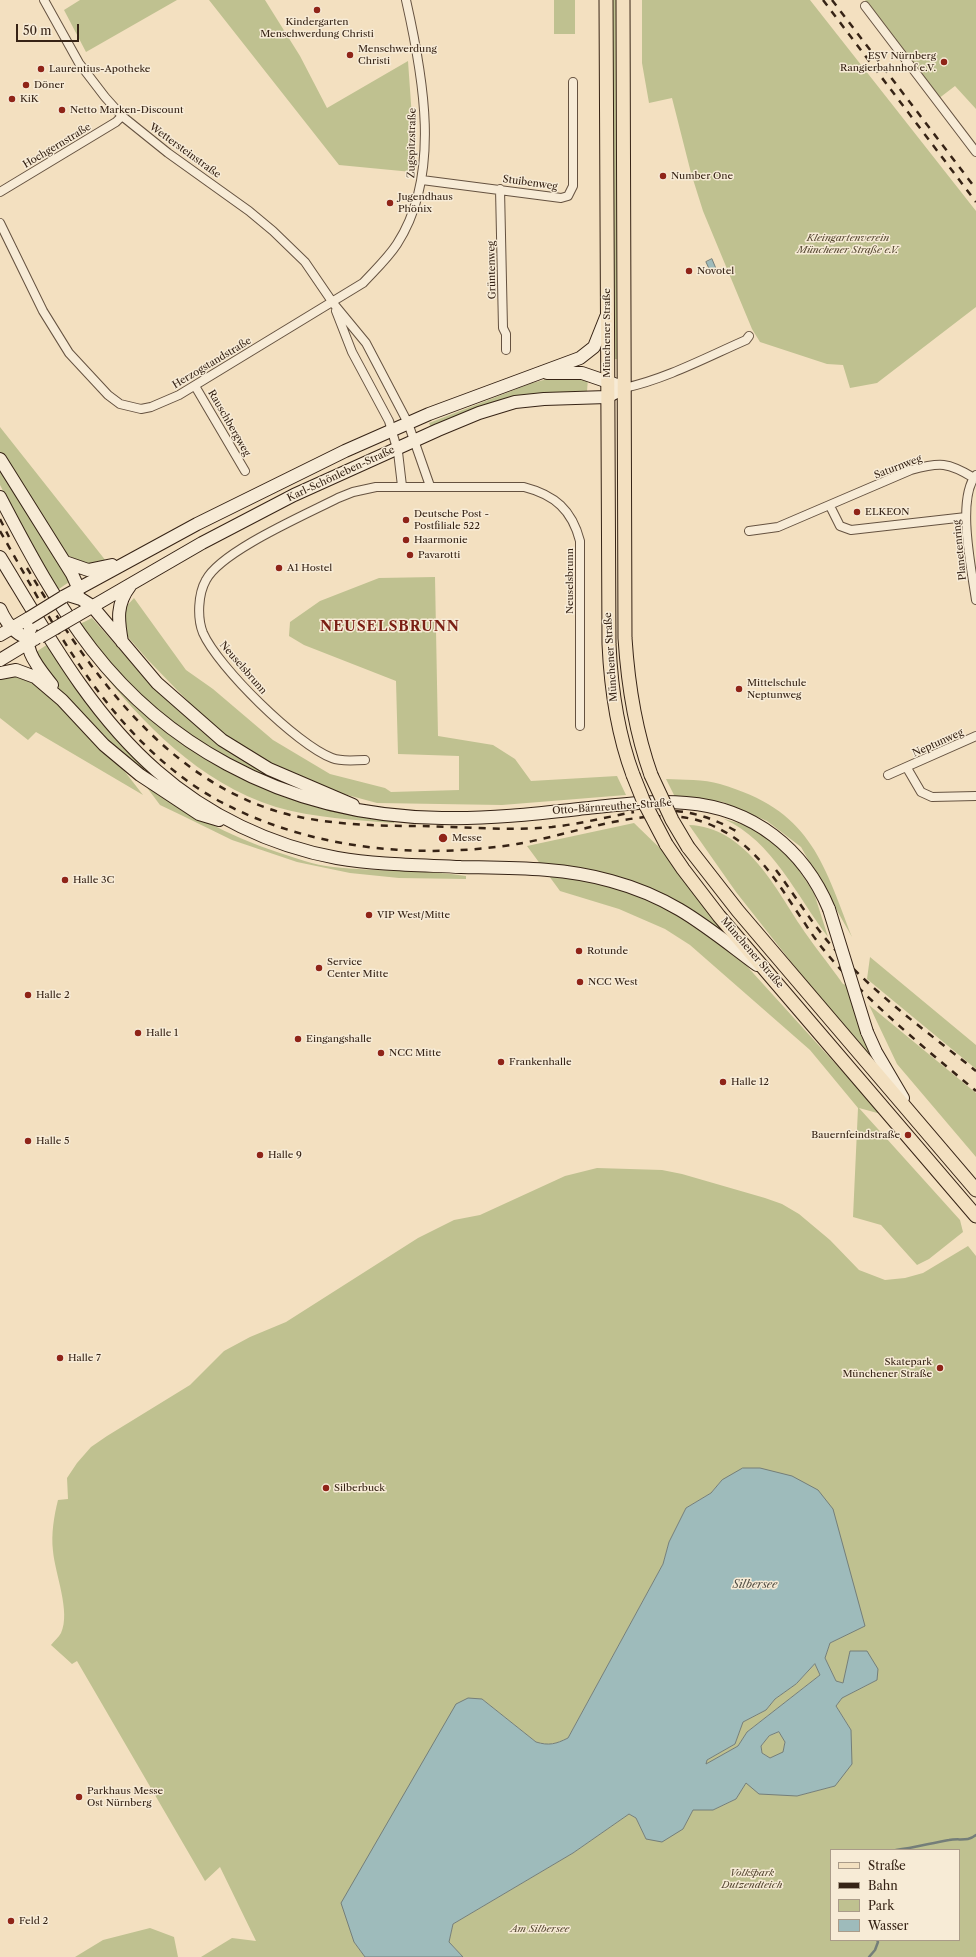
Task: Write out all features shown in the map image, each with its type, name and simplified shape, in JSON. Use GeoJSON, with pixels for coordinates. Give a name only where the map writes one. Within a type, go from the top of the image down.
{"type":"FeatureCollection","features":[{"type":"Feature","properties":{"kind":"main road","name":"Münchener Straße"},"geometry":{"type":"LineString","coordinates":[[606,0],[608,623],[610,669],[619,730],[633,775],[643,800],[666,844],[709,903],[976,1216]]}},
{"type":"Feature","properties":{"kind":"main road","name":"Münchener Straße"},"geometry":{"type":"LineString","coordinates":[[623,0],[626,651],[635,721],[651,775],[672,820],[688,847],[731,903],[913,1114],[976,1190]]}},
{"type":"Feature","properties":{"kind":"main road","name":"Karl-Schönleben-Straße"},"geometry":{"type":"LineString","coordinates":[[0,635],[12,628],[31,621],[40,611],[72,595],[131,560],[282,482],[408,423],[580,358],[591,350],[597,342],[607,314]]}},
{"type":"Feature","properties":{"kind":"main road","name":"Karl-Schönleben-Straße"},"geometry":{"type":"LineString","coordinates":[[538,373],[575,372],[607,381],[624,388]]}},
{"type":"Feature","properties":{"kind":"main road","name":"Karl-Schönleben-Straße"},"geometry":{"type":"LineString","coordinates":[[0,660],[33,639],[61,625],[74,613],[92,606],[202,543],[294,495],[415,440],[479,413],[515,402],[544,398],[607,397],[624,388]]}},
{"type":"Feature","properties":{"kind":"main road"},"geometry":{"type":"LineString","coordinates":[[0,459],[74,577],[72,595],[76,604],[74,613]]}},
{"type":"Feature","properties":{"kind":"main road","name":"Otto-Bärnreuther-Straße"},"geometry":{"type":"LineString","coordinates":[[0,497],[37,567],[71,623],[110,673],[147,709],[186,740],[246,774],[281,790],[312,800],[366,812],[414,817],[462,818],[516,815],[642,803],[686,803],[709,806],[750,820],[782,842],[797,856],[810,872],[829,909],[866,1032],[913,1114]]}},
{"type":"Feature","properties":{"kind":"main road"},"geometry":{"type":"LineString","coordinates":[[0,557],[64,660],[115,729],[144,760],[172,784],[202,805],[238,825]]}},
{"type":"Feature","properties":{"kind":"main road"},"geometry":{"type":"LineString","coordinates":[[65,562],[88,570],[131,560]]}},
{"type":"Feature","properties":{"kind":"main road"},"geometry":{"type":"LineString","coordinates":[[122,643],[118,622],[118,610],[122,600],[132,584]]}},
{"type":"Feature","properties":{"kind":"main road","name":"Otto-Bärnreuther-Straße"},"geometry":{"type":"LineString","coordinates":[[72,595],[92,606],[122,643],[165,691],[227,743],[269,769],[304,785],[335,796],[366,812]]}},
{"type":"Feature","properties":{"kind":"main road"},"geometry":{"type":"LineString","coordinates":[[0,609],[12,628],[33,639]]}},
{"type":"Feature","properties":{"kind":"main road"},"geometry":{"type":"LineString","coordinates":[[31,621],[33,639],[32,656],[62,700]]}},
{"type":"Feature","properties":{"kind":"main road"},"geometry":{"type":"LineString","coordinates":[[0,673],[16,670],[35,677],[62,700],[104,745],[152,784],[198,814],[238,825],[298,848],[350,860],[402,864],[528,868],[574,873],[612,881],[653,895],[688,913],[771,975]]}},
{"type":"Feature","properties":{"kind":"street","name":"Wettersteinstraße"},"geometry":{"type":"LineString","coordinates":[[44,0],[79,63],[105,97],[122,116],[273,231],[304,262],[333,303],[366,343],[408,423],[415,440]]}},
{"type":"Feature","properties":{"kind":"street","name":"Zugspitzstraße"},"geometry":{"type":"LineString","coordinates":[[333,303],[363,283],[383,262],[398,243],[413,213],[422,180],[424,128],[422,93],[418,53],[406,0]]}},
{"type":"Feature","properties":{"kind":"street"},"geometry":{"type":"LineString","coordinates":[[865,6],[976,152]]}},
{"type":"Feature","properties":{"kind":"street","name":"Stuibenweg"},"geometry":{"type":"LineString","coordinates":[[422,180],[561,198],[568,196],[573,186],[573,82]]}},
{"type":"Feature","properties":{"kind":"street","name":"Hochgernstraße"},"geometry":{"type":"LineString","coordinates":[[0,192],[116,122],[122,116]]}},
{"type":"Feature","properties":{"kind":"street","name":"Grüntenweg"},"geometry":{"type":"LineString","coordinates":[[500,189],[503,328],[506,334],[506,350]]}},
{"type":"Feature","properties":{"kind":"street","name":"Herzogstandstraße"},"geometry":{"type":"LineString","coordinates":[[0,223],[43,311],[69,353],[108,395],[120,404],[140,409],[151,407],[179,395],[333,303]]}},
{"type":"Feature","properties":{"kind":"street","name":"Wettersteinstraße"},"geometry":{"type":"LineString","coordinates":[[333,303],[352,352],[383,409],[392,430],[397,448]]}},
{"type":"Feature","properties":{"kind":"street","name":"Münchener Straße"},"geometry":{"type":"LineString","coordinates":[[624,388],[643,384],[680,369],[746,340],[749,336]]}},
{"type":"Feature","properties":{"kind":"street","name":"Rauschbergweg"},"geometry":{"type":"LineString","coordinates":[[195,386],[245,471]]}},
{"type":"Feature","properties":{"kind":"street"},"geometry":{"type":"LineString","coordinates":[[415,440],[430,486]]}},
{"type":"Feature","properties":{"kind":"street"},"geometry":{"type":"LineString","coordinates":[[397,448],[402,486]]}},
{"type":"Feature","properties":{"kind":"street","name":"Saturnweg"},"geometry":{"type":"LineString","coordinates":[[749,531],[778,527],[911,470],[934,464],[949,466],[975,477]]}},
{"type":"Feature","properties":{"kind":"street","name":"Planetenring"},"geometry":{"type":"LineString","coordinates":[[975,477],[967,500],[966,517],[976,600]]}},
{"type":"Feature","properties":{"kind":"street","name":"Neuselsbrunn"},"geometry":{"type":"LineString","coordinates":[[365,760],[333,759],[321,753],[281,723],[244,687],[210,647],[199,620],[200,597],[205,581],[212,571],[224,559],[252,542],[353,492],[376,487],[524,487],[546,494],[559,503],[576,526],[580,541],[580,726]]}},
{"type":"Feature","properties":{"kind":"street"},"geometry":{"type":"LineString","coordinates":[[830,506],[840,526],[851,530],[966,517]]}},
{"type":"Feature","properties":{"kind":"street","name":"Neptunweg"},"geometry":{"type":"LineString","coordinates":[[888,775],[907,768],[976,736]]}},
{"type":"Feature","properties":{"kind":"street","name":"Neptunweg"},"geometry":{"type":"LineString","coordinates":[[907,768],[921,792],[932,797],[976,796]]}},
{"type":"Feature","properties":{"kind":"green space"},"geometry":{"type":"Polygon","coordinates":[[[80,0],[177,0],[86,52],[64,10],[80,0]]]}},
{"type":"Feature","properties":{"kind":"green space"},"geometry":{"type":"Polygon","coordinates":[[[209,0],[265,0],[300,56],[327,108],[408,61],[413,132],[412,172],[339,165],[209,0]]]}},
{"type":"Feature","properties":{"kind":"green space"},"geometry":{"type":"Polygon","coordinates":[[[554,0],[575,0],[575,34],[554,34],[554,0]]]}},
{"type":"Feature","properties":{"kind":"green space"},"geometry":{"type":"Polygon","coordinates":[[[611,0],[617,0],[619,359],[615,359],[611,0]]]}},
{"type":"Feature","properties":{"kind":"green space","name":"Kleingartenverein Münchener Straße e.V."},"geometry":{"type":"Polygon","coordinates":[[[642,0],[810,0],[976,211],[976,307],[877,383],[850,388],[843,365],[827,364],[760,342],[752,329],[703,211],[691,173],[672,98],[649,103],[642,63],[642,0]]]}},
{"type":"Feature","properties":{"kind":"green space","name":"ESV Nürnberg Rangierbahnhof e.V."},"geometry":{"type":"Polygon","coordinates":[[[865,0],[976,0],[976,109],[955,86],[938,99],[865,0]]]}},
{"type":"Feature","properties":{"kind":"green space"},"geometry":{"type":"Polygon","coordinates":[[[555,377],[588,378],[587,392],[555,393],[431,428],[429,423],[532,383],[555,377]]]}},
{"type":"Feature","properties":{"kind":"green space"},"geometry":{"type":"Polygon","coordinates":[[[0,427],[106,561],[86,564],[67,555],[59,559],[72,580],[56,591],[0,485],[0,427]]]}},
{"type":"Feature","properties":{"kind":"green space"},"geometry":{"type":"Polygon","coordinates":[[[435,577],[438,736],[493,745],[515,759],[531,781],[617,776],[626,795],[502,805],[377,803],[325,789],[253,756],[210,724],[148,660],[127,636],[121,623],[124,609],[134,598],[186,670],[213,689],[273,740],[330,774],[385,788],[391,792],[459,790],[459,756],[398,754],[396,681],[304,645],[289,636],[290,622],[320,601],[379,578],[435,577]]]}},
{"type":"Feature","properties":{"kind":"green space"},"geometry":{"type":"Polygon","coordinates":[[[92,618],[143,676],[170,703],[205,732],[322,796],[275,781],[239,765],[200,743],[155,708],[102,655],[80,624],[92,618]]]}},
{"type":"Feature","properties":{"kind":"green space"},"geometry":{"type":"Polygon","coordinates":[[[48,644],[162,782],[154,780],[92,728],[56,685],[36,652],[48,644]]]}},
{"type":"Feature","properties":{"kind":"green space"},"geometry":{"type":"Polygon","coordinates":[[[93,661],[131,701],[160,726],[221,766],[286,796],[321,807],[394,821],[394,823],[305,814],[276,807],[248,796],[197,766],[174,748],[132,707],[93,661]]]}},
{"type":"Feature","properties":{"kind":"green space"},"geometry":{"type":"Polygon","coordinates":[[[15,673],[37,682],[90,739],[119,764],[143,795],[36,732],[28,740],[0,718],[0,677],[15,673]]]}},
{"type":"Feature","properties":{"kind":"green space"},"geometry":{"type":"Polygon","coordinates":[[[666,779],[700,780],[720,784],[750,795],[774,808],[793,823],[808,841],[821,861],[852,937],[801,847],[767,821],[723,802],[675,797],[666,779]]]}},
{"type":"Feature","properties":{"kind":"green space"},"geometry":{"type":"Polygon","coordinates":[[[145,785],[177,805],[225,831],[277,852],[305,861],[319,865],[350,869],[416,871],[449,874],[466,876],[466,879],[399,878],[350,873],[297,862],[232,840],[160,805],[145,785]]]}},
{"type":"Feature","properties":{"kind":"green space"},"geometry":{"type":"Polygon","coordinates":[[[704,813],[755,828],[789,855],[814,893],[828,937],[783,871],[757,841],[724,819],[704,813]]]}},
{"type":"Feature","properties":{"kind":"green space"},"geometry":{"type":"Polygon","coordinates":[[[634,823],[665,853],[726,933],[744,963],[881,1114],[859,1108],[960,1220],[963,1232],[929,1259],[917,1265],[881,1225],[853,1217],[858,1108],[810,1050],[690,945],[665,929],[619,909],[560,891],[527,846],[634,823]]]}},
{"type":"Feature","properties":{"kind":"green space"},"geometry":{"type":"Polygon","coordinates":[[[689,825],[708,828],[726,836],[741,847],[768,876],[810,940],[843,984],[847,985],[860,1028],[876,1060],[874,1062],[829,1010],[736,892],[689,825]]]}},
{"type":"Feature","properties":{"kind":"green space"},"geometry":{"type":"Polygon","coordinates":[[[870,957],[976,1045],[976,1069],[867,979],[870,957]]]}},
{"type":"Feature","properties":{"kind":"green space"},"geometry":{"type":"Polygon","coordinates":[[[869,1005],[976,1093],[976,1157],[897,1064],[869,1005]]]}},
{"type":"Feature","properties":{"kind":"green space","name":"Silberbuck"},"geometry":{"type":"Polygon","coordinates":[[[597,1168],[662,1170],[682,1174],[782,1204],[799,1214],[830,1240],[859,1270],[885,1280],[905,1278],[923,1273],[968,1246],[976,1256],[976,1957],[463,1957],[449,1942],[453,1924],[573,1853],[629,1814],[636,1818],[646,1839],[683,1829],[693,1810],[713,1810],[736,1799],[746,1783],[797,1796],[835,1786],[851,1730],[836,1706],[842,1698],[877,1680],[850,1651],[844,1683],[836,1681],[825,1658],[830,1643],[864,1626],[722,1480],[711,1493],[686,1508],[669,1542],[663,1564],[568,1738],[552,1744],[536,1742],[482,1699],[354,1942],[365,1957],[201,1957],[232,1938],[256,1941],[220,1867],[205,1881],[77,1661],[72,1664],[51,1645],[61,1633],[64,1624],[62,1593],[54,1560],[52,1538],[58,1500],[68,1499],[67,1478],[77,1463],[91,1447],[190,1385],[224,1351],[250,1337],[286,1322],[418,1238],[454,1220],[480,1215],[565,1176],[597,1168]]]}},
{"type":"Feature","properties":{"kind":"green space"},"geometry":{"type":"Polygon","coordinates":[[[815,1664],[820,1675],[747,1732],[738,1746],[705,1765],[707,1760],[735,1744],[743,1722],[766,1710],[775,1699],[796,1684],[815,1664]]]}},
{"type":"Feature","properties":{"kind":"green space"},"geometry":{"type":"Polygon","coordinates":[[[779,1732],[785,1741],[783,1753],[770,1758],[762,1753],[761,1746],[769,1736],[779,1732]]]}},
{"type":"Feature","properties":{"kind":"green space"},"geometry":{"type":"Polygon","coordinates":[[[150,1928],[174,1937],[178,1957],[75,1957],[103,1940],[150,1928]]]}},
{"type":"Feature","properties":{"kind":"water"},"geometry":{"type":"Polygon","coordinates":[[[712,259],[717,271],[711,273],[706,262],[712,259]]]}},
{"type":"Feature","properties":{"kind":"water","name":"Silbersee"},"geometry":{"type":"Polygon","coordinates":[[[743,1468],[760,1468],[792,1476],[818,1490],[833,1509],[865,1626],[830,1643],[825,1658],[836,1681],[843,1683],[850,1651],[867,1651],[878,1669],[877,1680],[842,1698],[836,1706],[851,1730],[852,1764],[835,1786],[797,1796],[759,1794],[746,1783],[736,1799],[713,1810],[693,1810],[683,1829],[662,1842],[646,1839],[636,1818],[629,1814],[573,1853],[453,1924],[449,1942],[463,1957],[365,1957],[354,1942],[341,1903],[456,1704],[468,1698],[482,1699],[536,1742],[552,1744],[568,1738],[663,1564],[669,1542],[686,1508],[711,1493],[722,1480],[743,1468]],[[815,1664],[796,1684],[775,1699],[766,1710],[743,1722],[735,1744],[707,1760],[706,1764],[738,1746],[747,1732],[820,1675],[815,1664]],[[779,1732],[769,1736],[761,1746],[762,1753],[770,1758],[783,1752],[785,1742],[779,1732]]]}},
{"type":"Feature","properties":{"kind":"waterway"},"geometry":{"type":"LineString","coordinates":[[902,1849],[953,1839],[967,1839],[976,1835]]}},
{"type":"Feature","properties":{"kind":"waterway"},"geometry":{"type":"LineString","coordinates":[[869,1957],[875,1950],[878,1941]]}},
{"type":"Feature","properties":{"kind":"railway"},"geometry":{"type":"LineString","coordinates":[[823,0],[976,202]]}},
{"type":"Feature","properties":{"kind":"railway"},"geometry":{"type":"LineString","coordinates":[[832,0],[976,189]]}},
{"type":"Feature","properties":{"kind":"railway"},"geometry":{"type":"LineString","coordinates":[[0,519],[9,537]]}},
{"type":"Feature","properties":{"kind":"railway"},"geometry":{"type":"LineString","coordinates":[[0,531],[73,656],[113,711],[155,755],[187,781],[221,802],[255,818],[291,831],[365,847],[403,850],[442,851],[480,849],[517,844],[612,822],[637,818],[661,816],[684,818],[706,823],[723,831],[751,852],[773,877],[820,945],[844,973],[896,1023],[976,1091]]}},
{"type":"Feature","properties":{"kind":"railway"},"geometry":{"type":"LineString","coordinates":[[27,568],[77,646],[105,683],[136,718],[169,750],[206,778],[246,800],[290,815],[323,821],[390,826],[504,829],[536,828],[573,824],[634,812]]}},
{"type":"Feature","properties":{"kind":"railway"},"geometry":{"type":"LineString","coordinates":[[676,811],[692,813],[736,831]]}},
{"type":"Feature","properties":{"kind":"railway"},"geometry":{"type":"LineString","coordinates":[[776,870],[822,935],[855,971],[906,1015],[976,1071]]}},
{"type":"Feature","properties":{"kind":"place","name":"Kindergarten Menschwerdung Christi"},"geometry":{"type":"Point","coordinates":[317,10]}},
{"type":"Feature","properties":{"kind":"place","name":"Menschwerdung Christi"},"geometry":{"type":"Point","coordinates":[350,55]}},
{"type":"Feature","properties":{"kind":"place","name":"ESV Nürnberg Rangierbahnhof e.V."},"geometry":{"type":"Point","coordinates":[944,62]}},
{"type":"Feature","properties":{"kind":"place","name":"Laurentius-Apotheke"},"geometry":{"type":"Point","coordinates":[41,69]}},
{"type":"Feature","properties":{"kind":"place","name":"Döner"},"geometry":{"type":"Point","coordinates":[26,85]}},
{"type":"Feature","properties":{"kind":"place","name":"KiK"},"geometry":{"type":"Point","coordinates":[12,99]}},
{"type":"Feature","properties":{"kind":"place","name":"Netto Marken-Discount"},"geometry":{"type":"Point","coordinates":[62,110]}},
{"type":"Feature","properties":{"kind":"place","name":"Number One"},"geometry":{"type":"Point","coordinates":[663,176]}},
{"type":"Feature","properties":{"kind":"place","name":"Jugendhaus Phönix"},"geometry":{"type":"Point","coordinates":[390,203]}},
{"type":"Feature","properties":{"kind":"place","name":"Novotel"},"geometry":{"type":"Point","coordinates":[689,271]}},
{"type":"Feature","properties":{"kind":"place","name":"ELKEON"},"geometry":{"type":"Point","coordinates":[857,512]}},
{"type":"Feature","properties":{"kind":"place","name":"Deutsche Post - Postfiliale 522"},"geometry":{"type":"Point","coordinates":[406,520]}},
{"type":"Feature","properties":{"kind":"place","name":"Haarmonie"},"geometry":{"type":"Point","coordinates":[406,540]}},
{"type":"Feature","properties":{"kind":"place","name":"Pavarotti"},"geometry":{"type":"Point","coordinates":[410,555]}},
{"type":"Feature","properties":{"kind":"place","name":"A1 Hostel"},"geometry":{"type":"Point","coordinates":[279,568]}},
{"type":"Feature","properties":{"kind":"place","name":"Mittelschule Neptunweg"},"geometry":{"type":"Point","coordinates":[739,689]}},
{"type":"Feature","properties":{"kind":"place","name":"Messe"},"geometry":{"type":"Point","coordinates":[443,838]}},
{"type":"Feature","properties":{"kind":"place","name":"Halle 3C"},"geometry":{"type":"Point","coordinates":[65,880]}},
{"type":"Feature","properties":{"kind":"place","name":"VIP West/Mitte"},"geometry":{"type":"Point","coordinates":[369,915]}},
{"type":"Feature","properties":{"kind":"place","name":"Rotunde"},"geometry":{"type":"Point","coordinates":[579,951]}},
{"type":"Feature","properties":{"kind":"place","name":"Service Center Mitte"},"geometry":{"type":"Point","coordinates":[319,968]}},
{"type":"Feature","properties":{"kind":"place","name":"NCC West"},"geometry":{"type":"Point","coordinates":[580,982]}},
{"type":"Feature","properties":{"kind":"place","name":"Halle 2"},"geometry":{"type":"Point","coordinates":[28,995]}},
{"type":"Feature","properties":{"kind":"place","name":"Halle 1"},"geometry":{"type":"Point","coordinates":[138,1033]}},
{"type":"Feature","properties":{"kind":"place","name":"Eingangshalle"},"geometry":{"type":"Point","coordinates":[298,1039]}},
{"type":"Feature","properties":{"kind":"place","name":"NCC Mitte"},"geometry":{"type":"Point","coordinates":[381,1053]}},
{"type":"Feature","properties":{"kind":"place","name":"Frankenhalle"},"geometry":{"type":"Point","coordinates":[501,1062]}},
{"type":"Feature","properties":{"kind":"place","name":"Halle 12"},"geometry":{"type":"Point","coordinates":[723,1082]}},
{"type":"Feature","properties":{"kind":"place","name":"Bauernfeindstraße"},"geometry":{"type":"Point","coordinates":[908,1135]}},
{"type":"Feature","properties":{"kind":"place","name":"Halle 5"},"geometry":{"type":"Point","coordinates":[28,1141]}},
{"type":"Feature","properties":{"kind":"place","name":"Halle 9"},"geometry":{"type":"Point","coordinates":[260,1155]}},
{"type":"Feature","properties":{"kind":"place","name":"Halle 7"},"geometry":{"type":"Point","coordinates":[60,1358]}},
{"type":"Feature","properties":{"kind":"place","name":"Skatepark Münchener Straße"},"geometry":{"type":"Point","coordinates":[940,1368]}},
{"type":"Feature","properties":{"kind":"place","name":"Silberbuck"},"geometry":{"type":"Point","coordinates":[326,1488]}},
{"type":"Feature","properties":{"kind":"place","name":"Parkhaus Messe Ost Nürnberg"},"geometry":{"type":"Point","coordinates":[79,1797]}},
{"type":"Feature","properties":{"kind":"place","name":"Feld 2"},"geometry":{"type":"Point","coordinates":[11,1921]}},
{"type":"Feature","properties":{"kind":"district","name":"NEUSELSBRUNN"},"geometry":{"type":"Point","coordinates":[390,627]}},
{"type":"Feature","properties":{"kind":"park label","name":"Volkspark Dutzendteich"},"geometry":{"type":"Point","coordinates":[752,1878]}},
{"type":"Feature","properties":{"kind":"park label","name":"Am Silbersee"},"geometry":{"type":"Point","coordinates":[540,1929]}}]}
